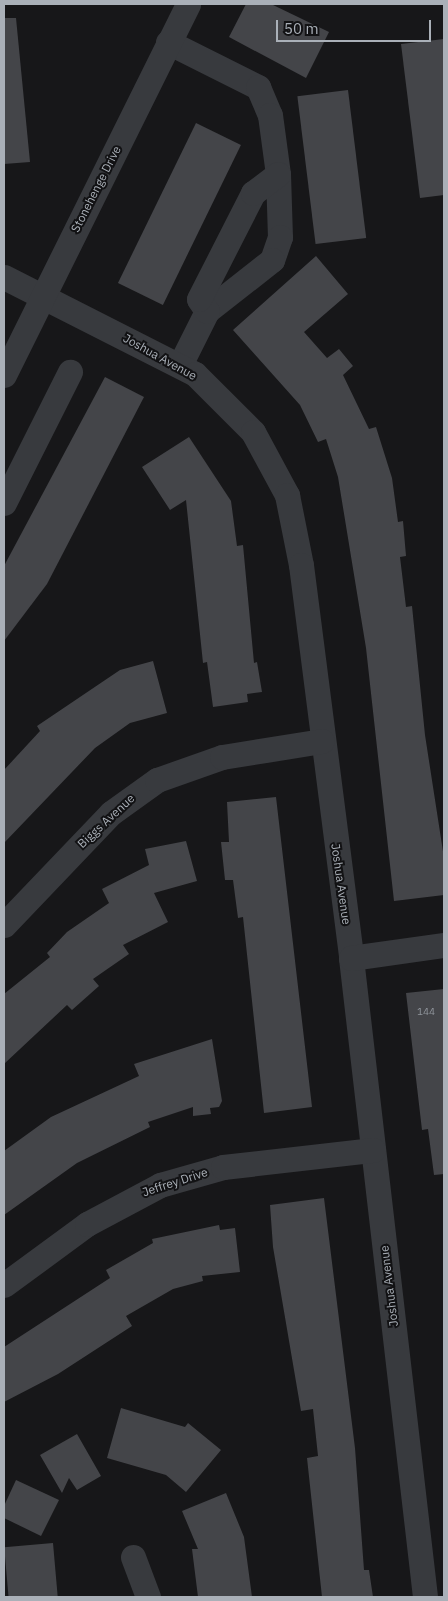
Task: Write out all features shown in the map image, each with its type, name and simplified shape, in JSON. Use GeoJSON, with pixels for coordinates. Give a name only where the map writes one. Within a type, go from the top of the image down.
{"type":"FeatureCollection","features":[{"type":"Feature","properties":{"kind":"street","name":"Stonehenge Drive"},"geometry":{"type":"LineString","coordinates":[[4,374],[188,4]]}},
{"type":"Feature","properties":{"kind":"street"},"geometry":{"type":"LineString","coordinates":[[168,42],[258,87],[270,115],[278,174],[280,236],[272,260],[207,311],[180,365]]}},
{"type":"Feature","properties":{"kind":"street"},"geometry":{"type":"LineString","coordinates":[[207,311],[199,299],[253,193],[278,174]]}},
{"type":"Feature","properties":{"kind":"street","name":"Joshua Avenue"},"geometry":{"type":"LineString","coordinates":[[4,277],[180,365],[225,400],[248,426],[287,495],[298,546],[351,958],[425,1597]]}},
{"type":"Feature","properties":{"kind":"street"},"geometry":{"type":"LineString","coordinates":[[4,502],[70,372]]}},
{"type":"Feature","properties":{"kind":"street","name":"Biggs Avenue"},"geometry":{"type":"LineString","coordinates":[[4,924],[111,813],[157,780],[222,756],[322,741]]}},
{"type":"Feature","properties":{"kind":"street"},"geometry":{"type":"LineString","coordinates":[[351,958],[444,945]]}},
{"type":"Feature","properties":{"kind":"street","name":"Jeffrey Drive"},"geometry":{"type":"LineString","coordinates":[[4,1285],[87,1224],[160,1185],[223,1167],[373,1150]]}},
{"type":"Feature","properties":{"kind":"street"},"geometry":{"type":"LineString","coordinates":[[133,1557],[148,1597]]}},
{"type":"Feature","properties":{"kind":"building"},"geometry":{"type":"Polygon","coordinates":[[[246,4],[271,4],[329,32],[306,78],[229,37],[246,4]]]}},
{"type":"Feature","properties":{"kind":"building"},"geometry":{"type":"Polygon","coordinates":[[[4,18],[16,18],[30,162],[4,164],[4,18]]]}},
{"type":"Feature","properties":{"kind":"building"},"geometry":{"type":"Polygon","coordinates":[[[444,39],[444,195],[420,198],[401,44],[444,39]]]}},
{"type":"Feature","properties":{"kind":"building"},"geometry":{"type":"Polygon","coordinates":[[[348,90],[366,238],[316,244],[297,96],[348,90]]]}},
{"type":"Feature","properties":{"kind":"building"},"geometry":{"type":"Polygon","coordinates":[[[196,123],[241,145],[163,305],[118,283],[196,123]]]}},
{"type":"Feature","properties":{"kind":"building"},"geometry":{"type":"Polygon","coordinates":[[[316,256],[348,294],[304,332],[327,358],[339,349],[353,366],[343,375],[369,429],[376,427],[392,478],[398,522],[403,521],[406,556],[400,557],[406,607],[412,606],[425,735],[444,858],[444,895],[394,901],[366,648],[338,477],[326,439],[318,442],[300,405],[233,330],[316,256]]]}},
{"type":"Feature","properties":{"kind":"building"},"geometry":{"type":"Polygon","coordinates":[[[105,377],[144,397],[47,584],[4,641],[4,566],[105,377]]]}},
{"type":"Feature","properties":{"kind":"building"},"geometry":{"type":"Polygon","coordinates":[[[189,437],[231,501],[237,546],[243,545],[254,663],[257,662],[262,692],[247,694],[248,702],[213,707],[207,662],[203,663],[186,500],[170,510],[142,467],[189,437]]]}},
{"type":"Feature","properties":{"kind":"building"},"geometry":{"type":"Polygon","coordinates":[[[153,661],[167,713],[130,723],[95,748],[4,843],[4,770],[40,731],[37,726],[120,670],[153,661]]]}},
{"type":"Feature","properties":{"kind":"building"},"geometry":{"type":"Polygon","coordinates":[[[276,797],[312,1107],[264,1113],[243,917],[238,918],[233,880],[225,880],[221,842],[229,842],[227,802],[276,797]]]}},
{"type":"Feature","properties":{"kind":"building"},"geometry":{"type":"Polygon","coordinates":[[[186,841],[197,881],[154,893],[168,922],[123,945],[129,954],[93,979],[99,986],[72,1010],[67,1005],[4,1064],[4,994],[50,957],[47,953],[67,932],[109,903],[102,889],[149,865],[145,849],[186,841]]]}},
{"type":"Feature","properties":{"kind":"building"},"geometry":{"type":"Polygon","coordinates":[[[444,989],[444,1174],[434,1175],[428,1129],[422,1130],[406,993],[444,989]]]}},
{"type":"Feature","properties":{"kind":"building"},"geometry":{"type":"Polygon","coordinates":[[[212,1039],[222,1101],[219,1107],[210,1108],[211,1114],[193,1116],[193,1107],[148,1122],[150,1127],[77,1163],[4,1215],[4,1151],[51,1117],[139,1076],[134,1064],[212,1039]]]}},
{"type":"Feature","properties":{"kind":"building"},"geometry":{"type":"Polygon","coordinates":[[[324,1198],[355,1448],[364,1570],[369,1570],[373,1597],[322,1597],[307,1458],[318,1456],[313,1409],[301,1411],[273,1247],[270,1205],[324,1198]]]}},
{"type":"Feature","properties":{"kind":"building"},"geometry":{"type":"Polygon","coordinates":[[[219,1225],[220,1230],[235,1228],[240,1272],[202,1276],[203,1281],[173,1289],[126,1316],[132,1326],[58,1374],[4,1402],[4,1347],[110,1278],[106,1270],[153,1243],[152,1239],[219,1225]]]}},
{"type":"Feature","properties":{"kind":"building"},"geometry":{"type":"Polygon","coordinates":[[[121,1408],[185,1427],[188,1423],[221,1450],[186,1492],[166,1475],[107,1458],[121,1408]]]}},
{"type":"Feature","properties":{"kind":"building"},"geometry":{"type":"Polygon","coordinates":[[[77,1434],[101,1476],[77,1490],[69,1478],[62,1493],[40,1455],[77,1434]]]}},
{"type":"Feature","properties":{"kind":"building"},"geometry":{"type":"Polygon","coordinates":[[[16,1480],[59,1500],[41,1536],[4,1518],[4,1506],[16,1480]]]}},
{"type":"Feature","properties":{"kind":"building"},"geometry":{"type":"Polygon","coordinates":[[[226,1493],[244,1537],[252,1597],[198,1597],[192,1549],[198,1549],[182,1511],[226,1493]]]}},
{"type":"Feature","properties":{"kind":"building"},"geometry":{"type":"Polygon","coordinates":[[[53,1543],[58,1597],[9,1597],[4,1547],[53,1543]]]}}]}
